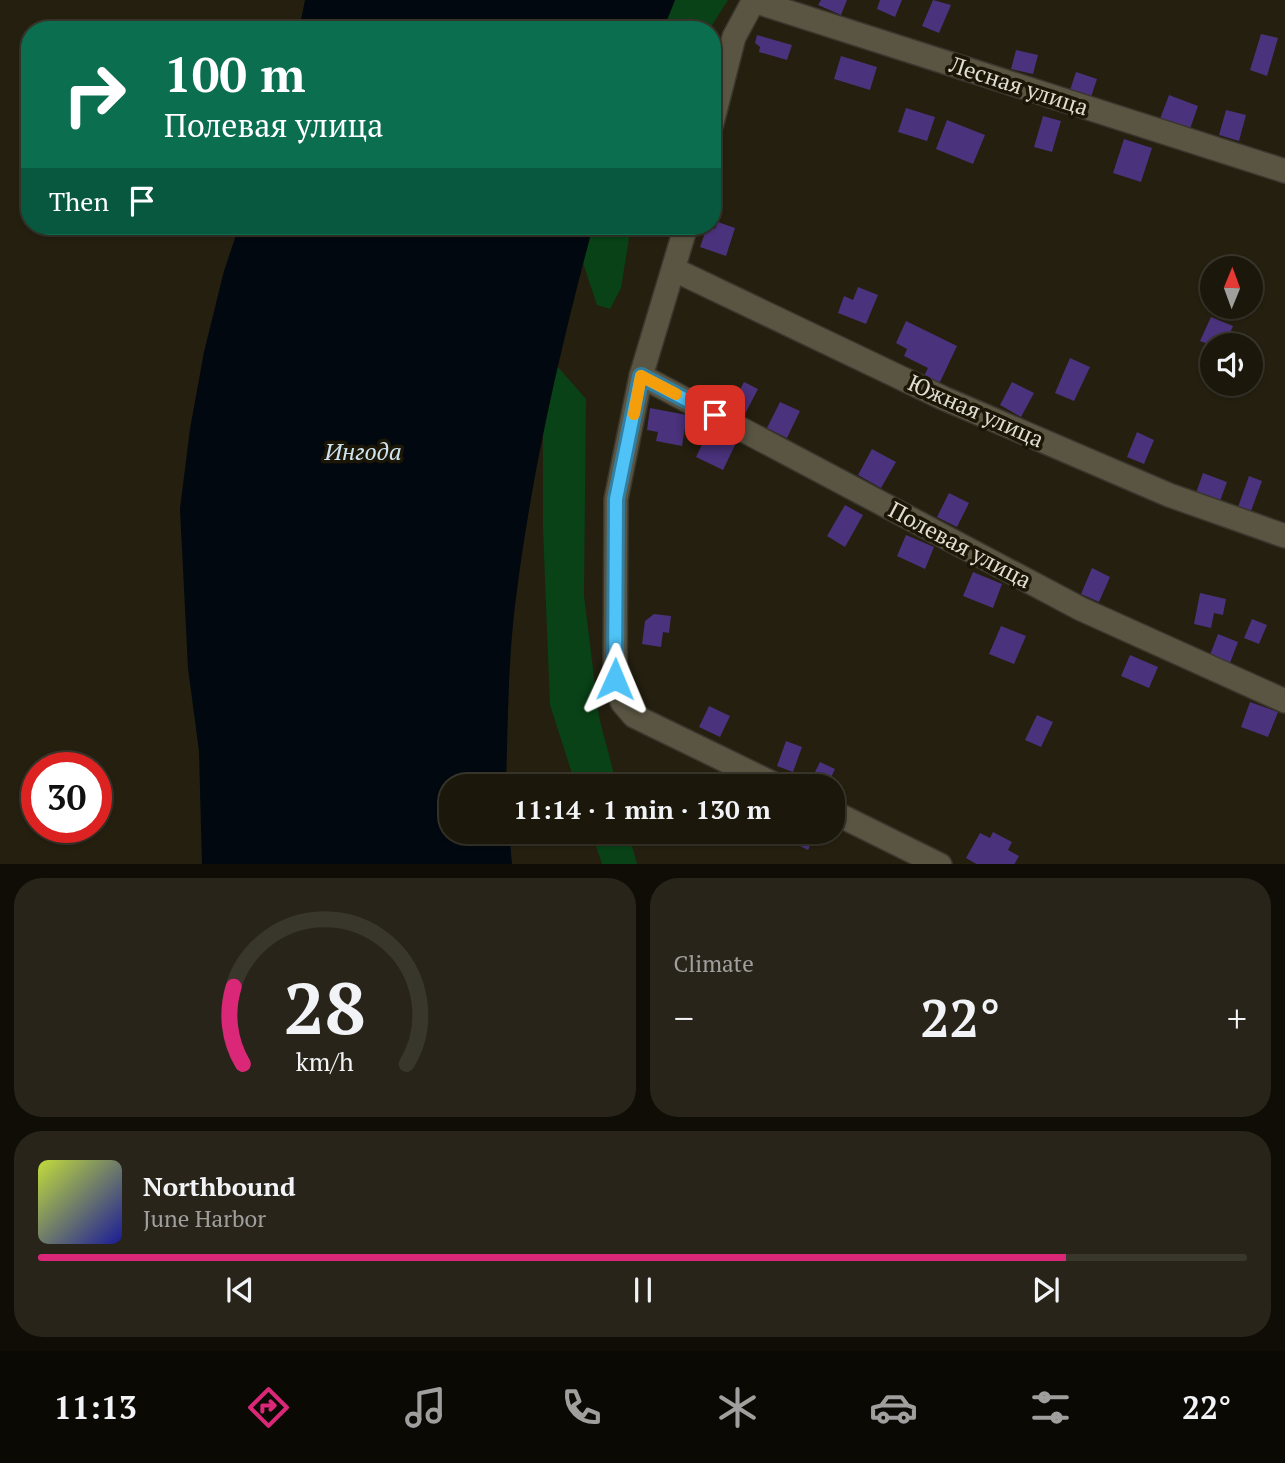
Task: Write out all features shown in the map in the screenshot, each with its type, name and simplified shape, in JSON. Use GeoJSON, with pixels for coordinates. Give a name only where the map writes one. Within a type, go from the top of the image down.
{"type":"FeatureCollection","features":[{"type":"Feature","properties":{"kind":"street"},"geometry":{"type":"LineString","coordinates":[[721,88],[734,37],[754,0]]}},
{"type":"Feature","properties":{"kind":"street","name":"Лесная улица"},"geometry":{"type":"LineString","coordinates":[[754,0],[1285,171]]}},
{"type":"Feature","properties":{"kind":"street"},"geometry":{"type":"LineString","coordinates":[[684,235],[641,376],[616,499],[615,679],[622,702],[634,716],[753,774]]}},
{"type":"Feature","properties":{"kind":"street","name":"Южная улица"},"geometry":{"type":"LineString","coordinates":[[675,270],[943,398],[1170,495],[1285,536]]}},
{"type":"Feature","properties":{"kind":"street","name":"Полевая улица"},"geometry":{"type":"LineString","coordinates":[[641,376],[1081,609],[1285,701]]}},
{"type":"Feature","properties":{"kind":"street"},"geometry":{"type":"LineString","coordinates":[[845,818],[940,864]]}},
{"type":"Feature","properties":{"kind":"green space"},"geometry":{"type":"Polygon","coordinates":[[[675,0],[728,0],[715,21],[667,21],[675,0]]]}},
{"type":"Feature","properties":{"kind":"green space"},"geometry":{"type":"Polygon","coordinates":[[[591,235],[630,235],[621,288],[610,309],[597,305],[583,263],[591,235]]]}},
{"type":"Feature","properties":{"kind":"green space"},"geometry":{"type":"Polygon","coordinates":[[[557,366],[586,399],[584,596],[599,717],[614,774],[572,774],[550,705],[543,529],[543,430],[557,366]]]}},
{"type":"Feature","properties":{"kind":"green space"},"geometry":{"type":"Polygon","coordinates":[[[595,844],[632,844],[637,864],[602,864],[595,844]]]}},
{"type":"Feature","properties":{"kind":"water"},"geometry":{"type":"Polygon","coordinates":[[[305,0],[675,0],[667,21],[301,21],[305,0]]]}},
{"type":"Feature","properties":{"kind":"water","name":"Ингода"},"geometry":{"type":"Polygon","coordinates":[[[236,235],[591,235],[549,406],[531,498],[512,638],[506,774],[439,774],[439,844],[510,844],[512,864],[202,864],[199,751],[188,668],[180,509],[190,429],[204,352],[236,235]]]}},
{"type":"Feature","properties":{"kind":"building"},"geometry":{"type":"Polygon","coordinates":[[[821,0],[847,0],[841,15],[818,5],[821,0]]]}},
{"type":"Feature","properties":{"kind":"building"},"geometry":{"type":"Polygon","coordinates":[[[880,0],[902,0],[895,17],[877,9],[880,0]]]}},
{"type":"Feature","properties":{"kind":"building"},"geometry":{"type":"Polygon","coordinates":[[[933,0],[951,5],[939,33],[922,26],[933,0]]]}},
{"type":"Feature","properties":{"kind":"building"},"geometry":{"type":"Polygon","coordinates":[[[1261,34],[1278,38],[1267,76],[1250,70],[1261,34]]]}},
{"type":"Feature","properties":{"kind":"building"},"geometry":{"type":"Polygon","coordinates":[[[757,35],[792,45],[787,60],[759,52],[760,47],[755,43],[757,35]]]}},
{"type":"Feature","properties":{"kind":"building"},"geometry":{"type":"Polygon","coordinates":[[[1016,50],[1038,55],[1033,74],[1011,69],[1016,50]]]}},
{"type":"Feature","properties":{"kind":"building"},"geometry":{"type":"Polygon","coordinates":[[[841,56],[877,67],[870,90],[834,79],[841,56]]]}},
{"type":"Feature","properties":{"kind":"building"},"geometry":{"type":"Polygon","coordinates":[[[1076,72],[1097,79],[1091,97],[1070,90],[1076,72]]]}},
{"type":"Feature","properties":{"kind":"building"},"geometry":{"type":"Polygon","coordinates":[[[1169,95],[1198,106],[1190,129],[1160,119],[1169,95]]]}},
{"type":"Feature","properties":{"kind":"building"},"geometry":{"type":"Polygon","coordinates":[[[906,108],[935,117],[927,141],[898,132],[906,108]]]}},
{"type":"Feature","properties":{"kind":"building"},"geometry":{"type":"Polygon","coordinates":[[[1226,110],[1246,115],[1239,141],[1219,135],[1226,110]]]}},
{"type":"Feature","properties":{"kind":"building"},"geometry":{"type":"Polygon","coordinates":[[[1043,116],[1061,121],[1052,152],[1034,147],[1043,116]]]}},
{"type":"Feature","properties":{"kind":"building"},"geometry":{"type":"Polygon","coordinates":[[[947,120],[985,135],[973,164],[936,149],[947,120]]]}},
{"type":"Feature","properties":{"kind":"building"},"geometry":{"type":"Polygon","coordinates":[[[1124,139],[1152,148],[1141,182],[1113,173],[1124,139]]]}},
{"type":"Feature","properties":{"kind":"building"},"geometry":{"type":"Polygon","coordinates":[[[721,223],[735,228],[726,256],[700,247],[704,235],[721,235],[721,223]]]}},
{"type":"Feature","properties":{"kind":"building"},"geometry":{"type":"Polygon","coordinates":[[[858,287],[878,295],[866,324],[838,313],[844,296],[853,300],[858,287]]]}},
{"type":"Feature","properties":{"kind":"building"},"geometry":{"type":"Polygon","coordinates":[[[1210,319],[1233,326],[1230,333],[1204,333],[1210,319]]]}},
{"type":"Feature","properties":{"kind":"building"},"geometry":{"type":"Polygon","coordinates":[[[906,321],[957,346],[939,384],[924,376],[928,368],[904,356],[907,349],[896,343],[906,321]]]}},
{"type":"Feature","properties":{"kind":"building"},"geometry":{"type":"Polygon","coordinates":[[[1070,358],[1090,367],[1074,401],[1055,393],[1070,358]]]}},
{"type":"Feature","properties":{"kind":"building"},"geometry":{"type":"Polygon","coordinates":[[[744,382],[758,389],[745,414],[731,407],[744,382]]]}},
{"type":"Feature","properties":{"kind":"building"},"geometry":{"type":"Polygon","coordinates":[[[1012,382],[1034,393],[1021,417],[1000,405],[1012,382]]]}},
{"type":"Feature","properties":{"kind":"building"},"geometry":{"type":"Polygon","coordinates":[[[780,402],[800,411],[787,438],[767,428],[780,402]]]}},
{"type":"Feature","properties":{"kind":"building"},"geometry":{"type":"Polygon","coordinates":[[[650,408],[687,415],[682,446],[656,441],[658,432],[647,430],[650,408]]]}},
{"type":"Feature","properties":{"kind":"building"},"geometry":{"type":"Polygon","coordinates":[[[710,428],[737,441],[723,470],[696,457],[710,428]]]}},
{"type":"Feature","properties":{"kind":"building"},"geometry":{"type":"Polygon","coordinates":[[[1137,432],[1154,440],[1144,464],[1127,457],[1137,432]]]}},
{"type":"Feature","properties":{"kind":"building"},"geometry":{"type":"Polygon","coordinates":[[[872,449],[896,462],[881,488],[858,475],[872,449]]]}},
{"type":"Feature","properties":{"kind":"building"},"geometry":{"type":"Polygon","coordinates":[[[1203,473],[1227,482],[1220,501],[1196,493],[1203,473]]]}},
{"type":"Feature","properties":{"kind":"building"},"geometry":{"type":"Polygon","coordinates":[[[1249,476],[1262,481],[1251,511],[1238,507],[1249,476]]]}},
{"type":"Feature","properties":{"kind":"building"},"geometry":{"type":"Polygon","coordinates":[[[949,493],[969,503],[957,527],[937,517],[949,493]]]}},
{"type":"Feature","properties":{"kind":"building"},"geometry":{"type":"Polygon","coordinates":[[[845,505],[863,515],[845,547],[827,536],[845,505]]]}},
{"type":"Feature","properties":{"kind":"building"},"geometry":{"type":"Polygon","coordinates":[[[906,535],[934,547],[925,569],[897,556],[906,535]]]}},
{"type":"Feature","properties":{"kind":"building"},"geometry":{"type":"Polygon","coordinates":[[[1092,568],[1110,577],[1099,602],[1081,594],[1092,568]]]}},
{"type":"Feature","properties":{"kind":"building"},"geometry":{"type":"Polygon","coordinates":[[[973,572],[1002,584],[993,608],[963,596],[973,572]]]}},
{"type":"Feature","properties":{"kind":"building"},"geometry":{"type":"Polygon","coordinates":[[[1200,593],[1226,599],[1223,615],[1214,613],[1211,628],[1194,624],[1200,593]]]}},
{"type":"Feature","properties":{"kind":"building"},"geometry":{"type":"Polygon","coordinates":[[[654,614],[671,616],[669,633],[663,632],[661,647],[642,644],[645,621],[654,614]]]}},
{"type":"Feature","properties":{"kind":"building"},"geometry":{"type":"Polygon","coordinates":[[[1252,619],[1267,625],[1259,644],[1244,638],[1252,619]]]}},
{"type":"Feature","properties":{"kind":"building"},"geometry":{"type":"Polygon","coordinates":[[[1001,626],[1026,636],[1014,664],[989,654],[1001,626]]]}},
{"type":"Feature","properties":{"kind":"building"},"geometry":{"type":"Polygon","coordinates":[[[1218,634],[1238,642],[1230,663],[1210,655],[1218,634]]]}},
{"type":"Feature","properties":{"kind":"building"},"geometry":{"type":"Polygon","coordinates":[[[1130,655],[1158,667],[1149,688],[1121,676],[1130,655]]]}},
{"type":"Feature","properties":{"kind":"building"},"geometry":{"type":"Polygon","coordinates":[[[1250,702],[1278,712],[1268,737],[1241,727],[1250,702]]]}},
{"type":"Feature","properties":{"kind":"building"},"geometry":{"type":"Polygon","coordinates":[[[709,706],[730,716],[720,737],[699,727],[709,706]]]}},
{"type":"Feature","properties":{"kind":"building"},"geometry":{"type":"Polygon","coordinates":[[[1037,715],[1053,722],[1041,747],[1025,740],[1037,715]]]}},
{"type":"Feature","properties":{"kind":"building"},"geometry":{"type":"Polygon","coordinates":[[[786,741],[802,747],[793,772],[777,766],[786,741]]]}},
{"type":"Feature","properties":{"kind":"building"},"geometry":{"type":"Polygon","coordinates":[[[820,762],[835,769],[833,774],[814,774],[820,762]]]}},
{"type":"Feature","properties":{"kind":"building"},"geometry":{"type":"Polygon","coordinates":[[[993,832],[1012,842],[1008,850],[1019,856],[1015,864],[976,864],[966,858],[980,833],[990,838],[993,832]]]}},
{"type":"Feature","properties":{"kind":"building"},"geometry":{"type":"Polygon","coordinates":[[[796,844],[811,844],[808,850],[796,844]]]}},
{"type":"Feature","properties":{"kind":"slow traffic"},"geometry":{"type":"LineString","coordinates":[[634,414],[641,376],[676,394]]}},
{"type":"Feature","properties":{"kind":"route"},"geometry":{"type":"LineString","coordinates":[[615,679],[616,499],[641,376],[715,415]]}}]}
